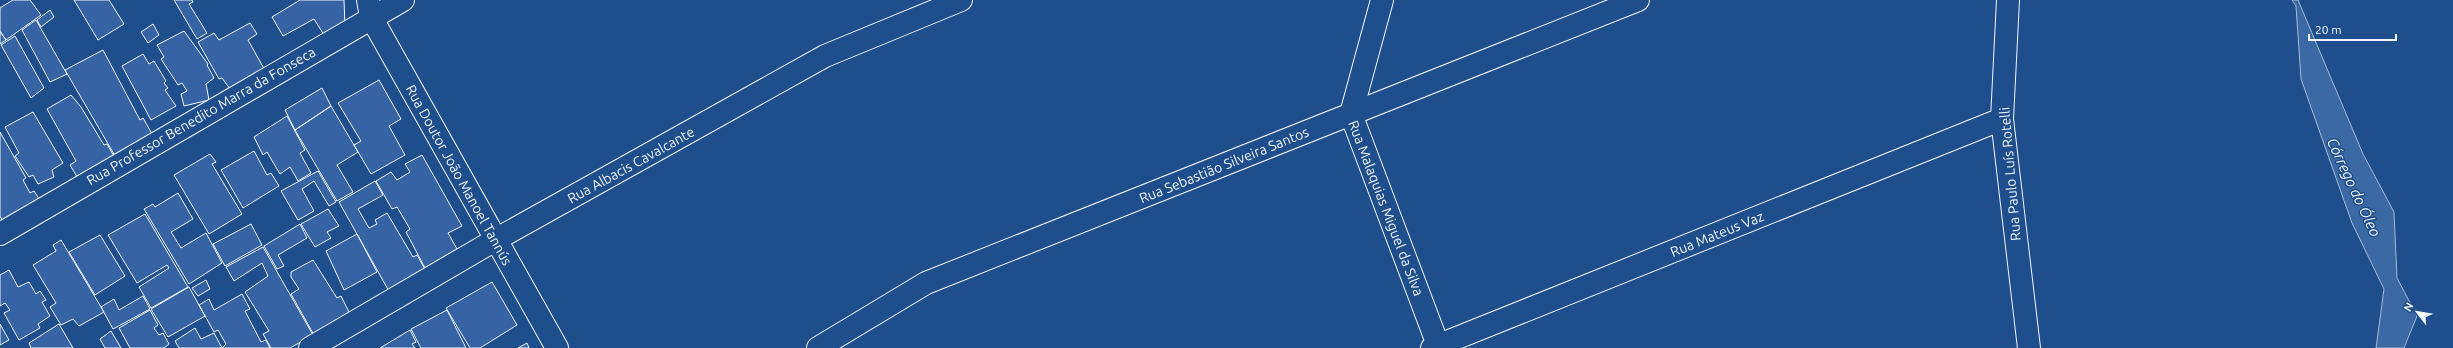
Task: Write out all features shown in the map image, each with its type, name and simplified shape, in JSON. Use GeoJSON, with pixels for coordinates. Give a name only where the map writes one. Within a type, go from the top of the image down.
{"type":"FeatureCollection","features":[{"type":"Feature","properties":{"kind":"street","name":"Rua Professor Benedito Marra da Fonseca"},"geometry":{"type":"LineString","coordinates":[[0,234],[370,9],[403,0]]}},
{"type":"Feature","properties":{"kind":"street","name":"Rua Albacis Cavalcante"},"geometry":{"type":"LineString","coordinates":[[310,348],[495,240],[825,56],[961,0]]}},
{"type":"Feature","properties":{"kind":"street","name":"Rua Malaquias Miguel da Silva"},"geometry":{"type":"LineString","coordinates":[[1382,0],[1351,114],[1435,347]]}},
{"type":"Feature","properties":{"kind":"street","name":"Rua Sebastião Silveira Santos"},"geometry":{"type":"LineString","coordinates":[[818,348],[926,283],[1638,0]]}},
{"type":"Feature","properties":{"kind":"street","name":"Rua Paulo Luís Rotelli"},"geometry":{"type":"LineString","coordinates":[[2008,0],[2002,119],[2029,348]]}},
{"type":"Feature","properties":{"kind":"street","name":"Rua Doutor João Manoel Tannús"},"geometry":{"type":"LineString","coordinates":[[370,9],[495,240],[557,348]]}},
{"type":"Feature","properties":{"kind":"street","name":"Rua Mateus Vaz"},"geometry":{"type":"LineString","coordinates":[[1435,347],[2002,119]]}},
{"type":"Feature","properties":{"kind":"water","name":"Córrego do Óleo"},"geometry":{"type":"Polygon","coordinates":[[[2292,0],[2298,0],[2363,154],[2394,212],[2397,278],[2417,316],[2404,348],[2376,348],[2384,289],[2352,223],[2301,79],[2296,6],[2292,0]]]}},
{"type":"Feature","properties":{"kind":"building"},"geometry":{"type":"Polygon","coordinates":[[[13,0],[30,0],[41,15],[6,40],[0,31],[0,8],[13,0]]]}},
{"type":"Feature","properties":{"kind":"building"},"geometry":{"type":"Polygon","coordinates":[[[74,0],[109,0],[124,24],[98,40],[74,0]]]}},
{"type":"Feature","properties":{"kind":"building"},"geometry":{"type":"Polygon","coordinates":[[[174,0],[192,0],[193,2],[189,4],[207,33],[197,39],[174,0]]]}},
{"type":"Feature","properties":{"kind":"building"},"geometry":{"type":"Polygon","coordinates":[[[300,0],[344,0],[345,26],[326,38],[314,19],[283,36],[272,17],[300,0]]]}},
{"type":"Feature","properties":{"kind":"building"},"geometry":{"type":"Polygon","coordinates":[[[50,10],[54,17],[41,27],[37,20],[50,10]]]}},
{"type":"Feature","properties":{"kind":"building"},"geometry":{"type":"Polygon","coordinates":[[[36,20],[67,74],[50,82],[22,30],[36,20]]]}},
{"type":"Feature","properties":{"kind":"building"},"geometry":{"type":"Polygon","coordinates":[[[250,23],[257,34],[248,40],[267,74],[233,93],[222,78],[219,79],[198,42],[214,33],[219,40],[250,23]]]}},
{"type":"Feature","properties":{"kind":"building"},"geometry":{"type":"Polygon","coordinates":[[[153,24],[159,35],[148,43],[141,32],[153,24]]]}},
{"type":"Feature","properties":{"kind":"building"},"geometry":{"type":"Polygon","coordinates":[[[184,31],[208,64],[207,65],[214,78],[206,84],[209,100],[184,106],[181,94],[187,91],[182,83],[178,85],[161,59],[164,57],[157,45],[184,31]]]}},
{"type":"Feature","properties":{"kind":"building"},"geometry":{"type":"Polygon","coordinates":[[[0,32],[6,40],[0,44],[0,32]]]}},
{"type":"Feature","properties":{"kind":"building"},"geometry":{"type":"Polygon","coordinates":[[[15,36],[44,88],[31,98],[1,45],[15,36]]]}},
{"type":"Feature","properties":{"kind":"building"},"geometry":{"type":"Polygon","coordinates":[[[103,50],[140,120],[143,118],[155,139],[118,161],[65,70],[103,50]]]}},
{"type":"Feature","properties":{"kind":"building"},"geometry":{"type":"Polygon","coordinates":[[[143,54],[149,64],[154,61],[166,81],[164,83],[168,88],[165,90],[176,106],[151,120],[122,66],[143,54]]]}},
{"type":"Feature","properties":{"kind":"building"},"geometry":{"type":"Polygon","coordinates":[[[379,80],[401,119],[389,126],[405,155],[371,174],[354,145],[361,141],[338,103],[379,80]]]}},
{"type":"Feature","properties":{"kind":"building"},"geometry":{"type":"Polygon","coordinates":[[[322,88],[331,106],[295,130],[285,110],[322,88]]]}},
{"type":"Feature","properties":{"kind":"building"},"geometry":{"type":"Polygon","coordinates":[[[71,95],[81,107],[104,145],[107,144],[116,160],[79,180],[70,165],[76,161],[47,109],[71,95]]]}},
{"type":"Feature","properties":{"kind":"building"},"geometry":{"type":"Polygon","coordinates":[[[331,106],[358,152],[337,165],[353,192],[337,201],[295,130],[331,106]]]}},
{"type":"Feature","properties":{"kind":"building"},"geometry":{"type":"Polygon","coordinates":[[[33,112],[63,163],[52,170],[54,177],[38,184],[33,175],[29,177],[15,156],[19,153],[5,127],[33,112]]]}},
{"type":"Feature","properties":{"kind":"building"},"geometry":{"type":"Polygon","coordinates":[[[287,116],[305,150],[300,153],[311,173],[298,181],[290,167],[280,174],[267,152],[263,155],[254,137],[287,116]]]}},
{"type":"Feature","properties":{"kind":"building"},"geometry":{"type":"Polygon","coordinates":[[[0,132],[26,178],[23,180],[30,193],[34,191],[41,202],[4,224],[0,216],[0,132]]]}},
{"type":"Feature","properties":{"kind":"building"},"geometry":{"type":"Polygon","coordinates":[[[254,151],[267,175],[271,173],[279,186],[243,208],[221,170],[254,151]]]}},
{"type":"Feature","properties":{"kind":"building"},"geometry":{"type":"Polygon","coordinates":[[[210,154],[216,162],[212,164],[242,214],[209,234],[174,175],[210,154]]]}},
{"type":"Feature","properties":{"kind":"building"},"geometry":{"type":"Polygon","coordinates":[[[422,155],[462,226],[448,233],[457,249],[425,268],[406,232],[410,229],[397,207],[392,209],[376,181],[391,172],[397,180],[410,172],[405,164],[422,155]]]}},
{"type":"Feature","properties":{"kind":"building"},"geometry":{"type":"Polygon","coordinates":[[[318,171],[336,202],[329,206],[314,181],[302,189],[314,211],[298,220],[281,191],[318,171]]]}},
{"type":"Feature","properties":{"kind":"building"},"geometry":{"type":"Polygon","coordinates":[[[375,181],[383,195],[358,209],[369,228],[377,224],[375,220],[387,213],[413,257],[417,255],[427,273],[390,293],[339,202],[375,181]]]}},
{"type":"Feature","properties":{"kind":"building"},"geometry":{"type":"Polygon","coordinates":[[[178,193],[193,219],[171,232],[181,248],[206,233],[222,263],[189,284],[144,209],[153,204],[155,207],[178,193]]]}},
{"type":"Feature","properties":{"kind":"building"},"geometry":{"type":"Polygon","coordinates":[[[328,209],[339,226],[327,232],[331,238],[315,247],[301,224],[328,209]]]}},
{"type":"Feature","properties":{"kind":"building"},"geometry":{"type":"Polygon","coordinates":[[[145,214],[188,287],[151,308],[139,287],[169,268],[167,265],[137,283],[108,235],[145,214]]]}},
{"type":"Feature","properties":{"kind":"building"},"geometry":{"type":"Polygon","coordinates":[[[251,224],[262,245],[225,266],[213,244],[251,224]]]}},
{"type":"Feature","properties":{"kind":"building"},"geometry":{"type":"Polygon","coordinates":[[[300,224],[307,238],[278,255],[284,266],[277,269],[264,246],[300,224]]]}},
{"type":"Feature","properties":{"kind":"building"},"geometry":{"type":"Polygon","coordinates":[[[357,234],[377,272],[344,290],[326,251],[357,234]]]}},
{"type":"Feature","properties":{"kind":"building"},"geometry":{"type":"Polygon","coordinates":[[[100,235],[125,276],[95,295],[69,252],[100,235]]]}},
{"type":"Feature","properties":{"kind":"building"},"geometry":{"type":"Polygon","coordinates":[[[61,240],[104,312],[79,326],[73,319],[61,325],[50,307],[56,303],[33,265],[56,251],[53,245],[61,240]]]}},
{"type":"Feature","properties":{"kind":"building"},"geometry":{"type":"Polygon","coordinates":[[[263,247],[313,335],[290,348],[271,348],[263,334],[269,331],[245,292],[268,276],[262,263],[234,281],[226,267],[263,247]]]}},
{"type":"Feature","properties":{"kind":"building"},"geometry":{"type":"Polygon","coordinates":[[[313,260],[337,298],[341,296],[351,316],[314,335],[291,294],[299,289],[291,277],[291,272],[313,260]]]}},
{"type":"Feature","properties":{"kind":"building"},"geometry":{"type":"Polygon","coordinates":[[[9,270],[18,287],[29,282],[36,294],[40,291],[46,300],[42,302],[50,316],[38,324],[40,328],[19,340],[4,313],[10,310],[5,303],[0,306],[0,275],[9,270]]]}},
{"type":"Feature","properties":{"kind":"building"},"geometry":{"type":"Polygon","coordinates":[[[206,280],[210,289],[198,296],[192,288],[206,280]]]}},
{"type":"Feature","properties":{"kind":"building"},"geometry":{"type":"Polygon","coordinates":[[[492,282],[517,325],[480,348],[470,348],[446,308],[492,282]]]}},
{"type":"Feature","properties":{"kind":"building"},"geometry":{"type":"Polygon","coordinates":[[[189,287],[205,316],[168,337],[151,309],[189,287]]]}},
{"type":"Feature","properties":{"kind":"building"},"geometry":{"type":"Polygon","coordinates":[[[242,294],[250,309],[245,311],[261,342],[266,340],[270,348],[222,348],[226,344],[218,330],[214,332],[199,305],[209,299],[214,310],[242,294]]]}},
{"type":"Feature","properties":{"kind":"building"},"geometry":{"type":"Polygon","coordinates":[[[143,296],[150,309],[113,329],[101,307],[114,299],[119,310],[143,296]]]}},
{"type":"Feature","properties":{"kind":"building"},"geometry":{"type":"Polygon","coordinates":[[[150,310],[158,325],[154,328],[159,335],[163,333],[169,344],[164,348],[130,348],[119,328],[150,310]]]}},
{"type":"Feature","properties":{"kind":"building"},"geometry":{"type":"Polygon","coordinates":[[[447,310],[466,348],[421,348],[411,329],[447,310]]]}},
{"type":"Feature","properties":{"kind":"building"},"geometry":{"type":"Polygon","coordinates":[[[0,324],[9,340],[0,345],[0,324]]]}},
{"type":"Feature","properties":{"kind":"building"},"geometry":{"type":"Polygon","coordinates":[[[59,324],[73,348],[31,348],[29,343],[59,324]]]}},
{"type":"Feature","properties":{"kind":"building"},"geometry":{"type":"Polygon","coordinates":[[[195,328],[201,339],[214,333],[222,348],[179,348],[175,341],[195,328]]]}},
{"type":"Feature","properties":{"kind":"building"},"geometry":{"type":"Polygon","coordinates":[[[410,330],[416,342],[412,344],[415,348],[380,348],[410,330]]]}},
{"type":"Feature","properties":{"kind":"building"},"geometry":{"type":"Polygon","coordinates":[[[111,331],[121,348],[105,348],[100,339],[111,331]]]}},
{"type":"Feature","properties":{"kind":"building"},"geometry":{"type":"Polygon","coordinates":[[[527,343],[529,348],[518,348],[527,343]]]}}]}
